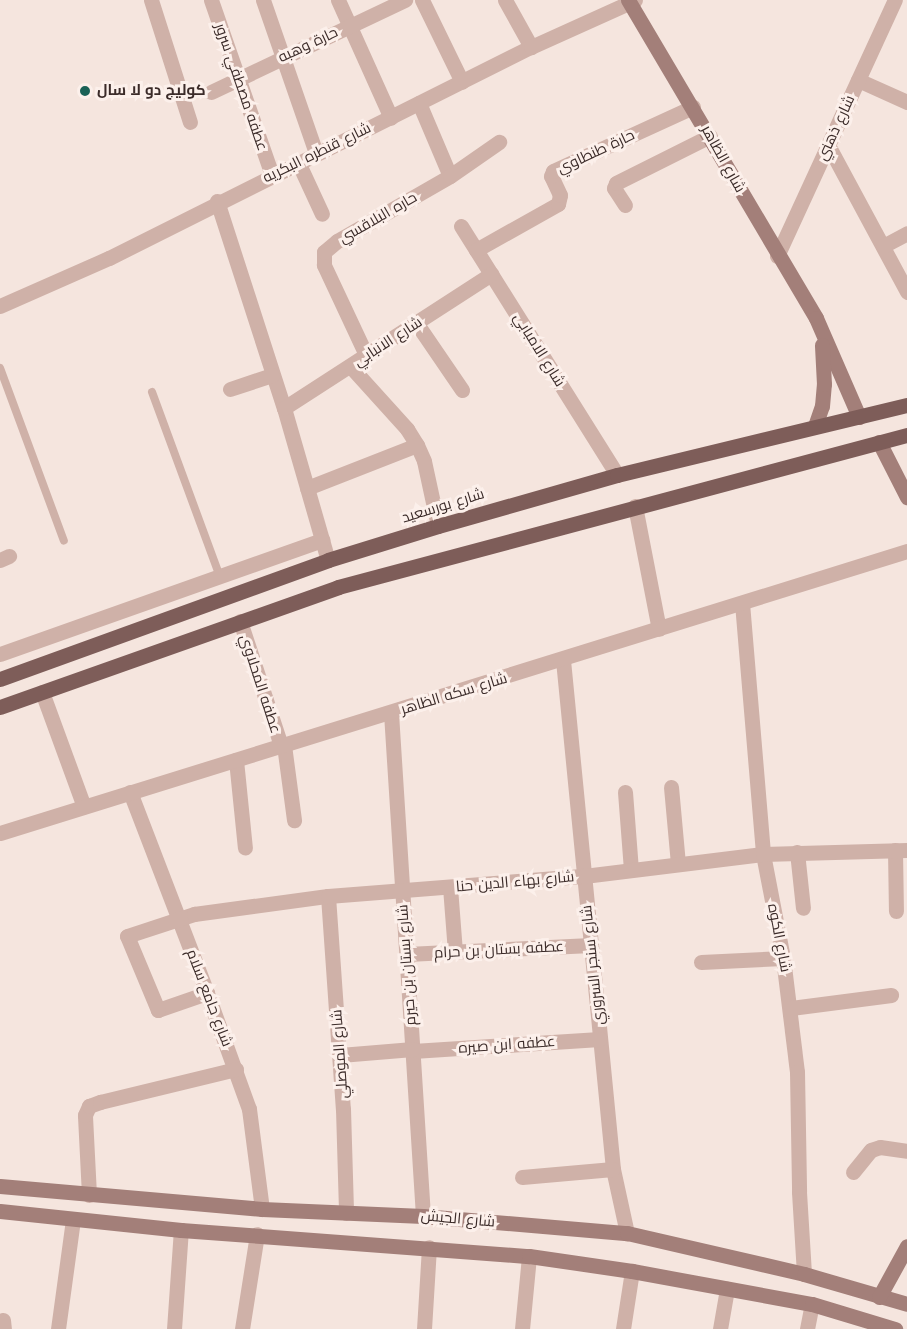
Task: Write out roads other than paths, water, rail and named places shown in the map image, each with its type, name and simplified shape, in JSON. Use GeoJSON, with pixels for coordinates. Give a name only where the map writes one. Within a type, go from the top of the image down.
{"type":"FeatureCollection","features":[{"type":"Feature","properties":{"kind":"main road","name":"شارع الظاهر"},"geometry":{"type":"LineString","coordinates":[[631,1],[777,256],[816,318],[859,417]]}},
{"type":"Feature","properties":{"kind":"main road","name":"شارع الظاهر"},"geometry":{"type":"LineString","coordinates":[[815,426],[824,384],[824,362],[816,318]]}},
{"type":"Feature","properties":{"kind":"main road","name":"شارع بورسعيد"},"geometry":{"type":"LineString","coordinates":[[0,680],[328,560],[438,526],[616,475],[907,405]]}},
{"type":"Feature","properties":{"kind":"main road"},"geometry":{"type":"LineString","coordinates":[[0,707],[338,587],[907,435]]}},
{"type":"Feature","properties":{"kind":"main road"},"geometry":{"type":"LineString","coordinates":[[879,442],[907,497]]}},
{"type":"Feature","properties":{"kind":"main road","name":"شارع الجيش"},"geometry":{"type":"LineString","coordinates":[[0,1186],[262,1209],[423,1216],[627,1233],[804,1274],[907,1304]]}},
{"type":"Feature","properties":{"kind":"main road","name":"شارع الجيش"},"geometry":{"type":"LineString","coordinates":[[0,1211],[181,1230],[529,1256],[632,1270],[812,1304],[888,1328]]}},
{"type":"Feature","properties":{"kind":"main road"},"geometry":{"type":"LineString","coordinates":[[879,1297],[907,1246]]}},
{"type":"Feature","properties":{"kind":"street"},"geometry":{"type":"LineString","coordinates":[[151,0],[190,122]]}},
{"type":"Feature","properties":{"kind":"street","name":"عطفه مصطفي سرور"},"geometry":{"type":"LineString","coordinates":[[210,0],[272,175]]}},
{"type":"Feature","properties":{"kind":"street"},"geometry":{"type":"LineString","coordinates":[[263,0],[316,153]]}},
{"type":"Feature","properties":{"kind":"street"},"geometry":{"type":"LineString","coordinates":[[338,0],[391,118]]}},
{"type":"Feature","properties":{"kind":"street","name":"حارة وهبه"},"geometry":{"type":"LineString","coordinates":[[212,92],[283,56],[405,0]]}},
{"type":"Feature","properties":{"kind":"street"},"geometry":{"type":"LineString","coordinates":[[422,0],[462,82]]}},
{"type":"Feature","properties":{"kind":"street"},"geometry":{"type":"LineString","coordinates":[[505,0],[531,47]]}},
{"type":"Feature","properties":{"kind":"street","name":"شارع ذهني"},"geometry":{"type":"LineString","coordinates":[[777,256],[894,0]]}},
{"type":"Feature","properties":{"kind":"street","name":"شارع قنطره البكريه"},"geometry":{"type":"LineString","coordinates":[[0,306],[109,258],[217,201],[391,118],[531,47],[631,1]]}},
{"type":"Feature","properties":{"kind":"street"},"geometry":{"type":"LineString","coordinates":[[858,80],[907,102]]}},
{"type":"Feature","properties":{"kind":"street"},"geometry":{"type":"LineString","coordinates":[[419,103],[450,176]]}},
{"type":"Feature","properties":{"kind":"street","name":"حارة طنطاوي"},"geometry":{"type":"LineString","coordinates":[[476,250],[558,204],[560,195],[550,176],[553,171],[693,107]]}},
{"type":"Feature","properties":{"kind":"street"},"geometry":{"type":"LineString","coordinates":[[625,205],[614,188],[616,183],[710,136]]}},
{"type":"Feature","properties":{"kind":"street","name":"حاره البلاقسي"},"geometry":{"type":"LineString","coordinates":[[367,357],[324,265],[324,252],[337,242],[450,176],[499,142]]}},
{"type":"Feature","properties":{"kind":"street"},"geometry":{"type":"LineString","coordinates":[[828,146],[907,292]]}},
{"type":"Feature","properties":{"kind":"street"},"geometry":{"type":"LineString","coordinates":[[298,162],[322,214]]}},
{"type":"Feature","properties":{"kind":"street"},"geometry":{"type":"LineString","coordinates":[[217,201],[284,408],[328,560]]}},
{"type":"Feature","properties":{"kind":"street","name":"شارع الامبابي"},"geometry":{"type":"LineString","coordinates":[[461,226],[616,475]]}},
{"type":"Feature","properties":{"kind":"street"},"geometry":{"type":"LineString","coordinates":[[884,246],[907,233]]}},
{"type":"Feature","properties":{"kind":"street","name":"شارع الانبابي"},"geometry":{"type":"LineString","coordinates":[[284,408],[367,357],[491,274]]}},
{"type":"Feature","properties":{"kind":"street"},"geometry":{"type":"LineString","coordinates":[[417,324],[462,390]]}},
{"type":"Feature","properties":{"kind":"street"},"geometry":{"type":"LineString","coordinates":[[351,367],[407,429],[417,445],[424,461],[438,526]]}},
{"type":"Feature","properties":{"kind":"street"},"geometry":{"type":"LineString","coordinates":[[230,389],[272,375]]}},
{"type":"Feature","properties":{"kind":"street"},"geometry":{"type":"LineString","coordinates":[[307,488],[417,445]]}},
{"type":"Feature","properties":{"kind":"street"},"geometry":{"type":"LineString","coordinates":[[635,506],[659,629]]}},
{"type":"Feature","properties":{"kind":"street"},"geometry":{"type":"LineString","coordinates":[[0,654],[322,540]]}},
{"type":"Feature","properties":{"kind":"street","name":"شارع سكه الظاهر"},"geometry":{"type":"LineString","coordinates":[[0,833],[563,660],[907,551]]}},
{"type":"Feature","properties":{"kind":"street","name":"شارع الكوه"},"geometry":{"type":"LineString","coordinates":[[742,603],[763,854],[791,1008],[797,1071],[799,1192],[804,1274]]}},
{"type":"Feature","properties":{"kind":"street","name":"عطفه المحلاوي"},"geometry":{"type":"LineString","coordinates":[[240,621],[283,746],[294,820]]}},
{"type":"Feature","properties":{"kind":"street","name":"شارع سنجر السروري"},"geometry":{"type":"LineString","coordinates":[[563,660],[613,1169],[627,1233]]}},
{"type":"Feature","properties":{"kind":"street"},"geometry":{"type":"LineString","coordinates":[[42,692],[84,807]]}},
{"type":"Feature","properties":{"kind":"street","name":"شارع بستان بن حيرم"},"geometry":{"type":"LineString","coordinates":[[391,713],[423,1216]]}},
{"type":"Feature","properties":{"kind":"street"},"geometry":{"type":"LineString","coordinates":[[236,760],[245,848]]}},
{"type":"Feature","properties":{"kind":"street"},"geometry":{"type":"LineString","coordinates":[[671,787],[678,864]]}},
{"type":"Feature","properties":{"kind":"street","name":"شارع جامع سلام"},"geometry":{"type":"LineString","coordinates":[[130,792],[236,1069],[249,1109],[262,1209]]}},
{"type":"Feature","properties":{"kind":"street"},"geometry":{"type":"LineString","coordinates":[[625,792],[632,870]]}},
{"type":"Feature","properties":{"kind":"street"},"geometry":{"type":"LineString","coordinates":[[896,911],[901,850]]}},
{"type":"Feature","properties":{"kind":"street","name":"شارع بهاء الدين حنا"},"geometry":{"type":"LineString","coordinates":[[207,993],[158,1010],[127,936],[178,918],[230,907],[328,896],[585,876],[763,854],[901,850]]}},
{"type":"Feature","properties":{"kind":"street"},"geometry":{"type":"LineString","coordinates":[[797,852],[803,908]]}},
{"type":"Feature","properties":{"kind":"street"},"geometry":{"type":"LineString","coordinates":[[450,887],[454,952]]}},
{"type":"Feature","properties":{"kind":"street","name":"شارع الموصلي"},"geometry":{"type":"LineString","coordinates":[[328,896],[340,1055],[346,1213]]}},
{"type":"Feature","properties":{"kind":"street","name":"عطفه بستان بن حرام"},"geometry":{"type":"LineString","coordinates":[[406,954],[591,945]]}},
{"type":"Feature","properties":{"kind":"street"},"geometry":{"type":"LineString","coordinates":[[701,963],[783,958]]}},
{"type":"Feature","properties":{"kind":"street"},"geometry":{"type":"LineString","coordinates":[[791,1008],[891,995]]}},
{"type":"Feature","properties":{"kind":"street","name":"عطفه ابن صيره"},"geometry":{"type":"LineString","coordinates":[[340,1055],[600,1039]]}},
{"type":"Feature","properties":{"kind":"street"},"geometry":{"type":"LineString","coordinates":[[89,1195],[86,1115],[89,1107],[100,1102],[236,1069]]}},
{"type":"Feature","properties":{"kind":"street"},"geometry":{"type":"LineString","coordinates":[[853,1172],[871,1150],[880,1147],[907,1151]]}},
{"type":"Feature","properties":{"kind":"street"},"geometry":{"type":"LineString","coordinates":[[522,1177],[613,1169]]}},
{"type":"Feature","properties":{"kind":"street"},"geometry":{"type":"LineString","coordinates":[[58,1329],[73,1219]]}},
{"type":"Feature","properties":{"kind":"street"},"geometry":{"type":"LineString","coordinates":[[174,1329],[181,1230]]}},
{"type":"Feature","properties":{"kind":"street"},"geometry":{"type":"LineString","coordinates":[[242,1329],[257,1234]]}},
{"type":"Feature","properties":{"kind":"street"},"geometry":{"type":"LineString","coordinates":[[424,1329],[429,1247]]}},
{"type":"Feature","properties":{"kind":"street"},"geometry":{"type":"LineString","coordinates":[[522,1329],[529,1256]]}},
{"type":"Feature","properties":{"kind":"street"},"geometry":{"type":"LineString","coordinates":[[623,1329],[632,1270]]}},
{"type":"Feature","properties":{"kind":"street"},"geometry":{"type":"LineString","coordinates":[[720,1329],[727,1289]]}},
{"type":"Feature","properties":{"kind":"street"},"geometry":{"type":"LineString","coordinates":[[807,1329],[812,1304]]}},
{"type":"Feature","properties":{"kind":"lane"},"geometry":{"type":"LineString","coordinates":[[0,368],[64,541]]}},
{"type":"Feature","properties":{"kind":"lane"},"geometry":{"type":"LineString","coordinates":[[152,392],[220,578]]}},
{"type":"Feature","properties":{"kind":"place","name":"كوليج دو لا سال"},"geometry":{"type":"Point","coordinates":[85,91]}}]}
